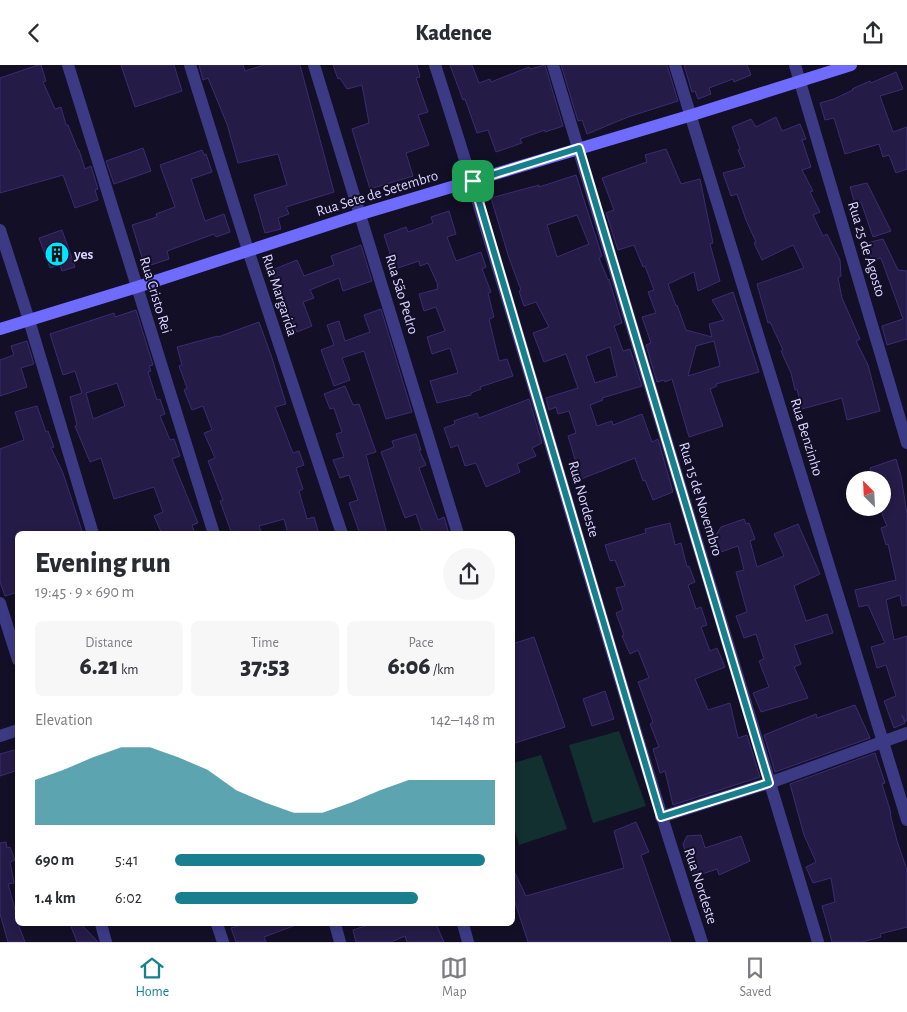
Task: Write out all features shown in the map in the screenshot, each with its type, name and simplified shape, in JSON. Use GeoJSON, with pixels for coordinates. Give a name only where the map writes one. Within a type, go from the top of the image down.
{"type":"FeatureCollection","features":[{"type":"Feature","properties":{"kind":"street","name":"Rua Cristo Rei"},"geometry":{"type":"LineString","coordinates":[[68,65],[213,531]]}},
{"type":"Feature","properties":{"kind":"street","name":"Rua Margarida"},"geometry":{"type":"LineString","coordinates":[[190,65],[248,250],[341,531]]}},
{"type":"Feature","properties":{"kind":"street","name":"Rua São Pedro"},"geometry":{"type":"LineString","coordinates":[[314,65],[457,531]]}},
{"type":"Feature","properties":{"kind":"street","name":"Rua Nordeste"},"geometry":{"type":"LineString","coordinates":[[435,65],[473,181],[661,817],[702,942]]}},
{"type":"Feature","properties":{"kind":"street","name":"Rua 15 de Novembro"},"geometry":{"type":"LineString","coordinates":[[553,65],[818,942]]}},
{"type":"Feature","properties":{"kind":"street","name":"Rua Benzinho"},"geometry":{"type":"LineString","coordinates":[[675,65],[692,115],[907,820]]}},
{"type":"Feature","properties":{"kind":"street","name":"Rua 25 de Agosto"},"geometry":{"type":"LineString","coordinates":[[795,65],[907,443]]}},
{"type":"Feature","properties":{"kind":"street","name":"Rua Sete de Setembro"},"geometry":{"type":"LineString","coordinates":[[0,329],[137,287],[361,214],[692,115],[851,65]]}},
{"type":"Feature","properties":{"kind":"street"},"geometry":{"type":"LineString","coordinates":[[0,230],[92,531]]}},
{"type":"Feature","properties":{"kind":"street"},"geometry":{"type":"LineString","coordinates":[[0,603],[15,650]]}},
{"type":"Feature","properties":{"kind":"street"},"geometry":{"type":"LineString","coordinates":[[0,736],[15,731]]}},
{"type":"Feature","properties":{"kind":"street"},"geometry":{"type":"LineString","coordinates":[[661,817],[769,783],[907,733]]}},
{"type":"Feature","properties":{"kind":"street"},"geometry":{"type":"LineString","coordinates":[[102,926],[106,942]]}},
{"type":"Feature","properties":{"kind":"street"},"geometry":{"type":"LineString","coordinates":[[218,926],[223,942]]}},
{"type":"Feature","properties":{"kind":"street"},"geometry":{"type":"LineString","coordinates":[[336,926],[340,942]]}},
{"type":"Feature","properties":{"kind":"street"},"geometry":{"type":"LineString","coordinates":[[464,926],[468,942]]}},
{"type":"Feature","properties":{"kind":"green space"},"geometry":{"type":"Polygon","coordinates":[[[619,731],[646,806],[593,823],[569,745],[619,731]]]}},
{"type":"Feature","properties":{"kind":"green space"},"geometry":{"type":"Polygon","coordinates":[[[541,755],[567,829],[519,845],[515,832],[515,762],[541,755]]]}},
{"type":"Feature","properties":{"kind":"building"},"geometry":{"type":"Polygon","coordinates":[[[41,65],[46,81],[43,82],[55,109],[61,107],[66,125],[68,125],[79,150],[85,169],[91,166],[98,189],[95,190],[98,200],[75,208],[63,175],[0,193],[0,78],[41,65]]]}},
{"type":"Feature","properties":{"kind":"building"},"geometry":{"type":"Polygon","coordinates":[[[121,65],[174,65],[182,91],[135,107],[121,65]]]}},
{"type":"Feature","properties":{"kind":"building"},"geometry":{"type":"Polygon","coordinates":[[[199,65],[243,65],[245,71],[264,65],[300,65],[334,192],[286,207],[289,214],[278,218],[281,229],[265,233],[254,195],[287,185],[278,154],[238,163],[227,124],[208,78],[203,80],[199,65]]]}},
{"type":"Feature","properties":{"kind":"building"},"geometry":{"type":"Polygon","coordinates":[[[333,65],[417,65],[420,77],[416,78],[428,112],[418,115],[429,145],[406,153],[413,176],[370,189],[352,129],[369,123],[362,85],[347,89],[340,78],[338,79],[333,65]]]}},
{"type":"Feature","properties":{"kind":"building"},"geometry":{"type":"Polygon","coordinates":[[[450,65],[472,65],[479,83],[490,79],[491,82],[529,67],[530,69],[545,65],[563,126],[520,139],[522,143],[496,152],[488,130],[477,133],[450,65]]]}},
{"type":"Feature","properties":{"kind":"building"},"geometry":{"type":"Polygon","coordinates":[[[561,65],[667,65],[678,101],[628,117],[587,134],[582,120],[578,121],[561,65]]]}},
{"type":"Feature","properties":{"kind":"building"},"geometry":{"type":"Polygon","coordinates":[[[684,65],[747,65],[751,75],[734,82],[733,79],[709,88],[711,94],[698,99],[695,91],[692,92],[684,65]]]}},
{"type":"Feature","properties":{"kind":"building"},"geometry":{"type":"Polygon","coordinates":[[[896,72],[903,89],[880,96],[893,132],[907,127],[907,169],[896,173],[889,155],[883,157],[879,144],[845,154],[834,118],[825,120],[820,103],[834,99],[870,81],[871,83],[896,72]]]}},
{"type":"Feature","properties":{"kind":"building"},"geometry":{"type":"Polygon","coordinates":[[[776,117],[782,131],[800,124],[806,139],[802,140],[811,167],[802,170],[813,191],[810,192],[820,212],[813,215],[823,236],[827,234],[840,260],[841,276],[838,278],[842,298],[860,339],[856,341],[868,365],[880,411],[847,420],[842,398],[802,409],[797,389],[795,390],[791,373],[781,351],[783,350],[770,322],[768,323],[757,284],[804,268],[793,245],[762,260],[737,194],[731,196],[723,173],[745,167],[732,127],[751,119],[756,127],[776,117]]]}},
{"type":"Feature","properties":{"kind":"building"},"geometry":{"type":"Polygon","coordinates":[[[143,148],[151,171],[114,184],[106,161],[143,148]]]}},
{"type":"Feature","properties":{"kind":"building"},"geometry":{"type":"Polygon","coordinates":[[[666,149],[681,184],[700,179],[713,243],[710,244],[720,281],[698,291],[694,272],[668,284],[686,330],[712,337],[709,324],[724,320],[712,300],[733,292],[759,372],[716,384],[717,386],[710,389],[723,426],[689,437],[672,379],[665,382],[664,380],[657,382],[646,345],[651,343],[642,317],[656,313],[648,292],[654,290],[645,266],[643,267],[634,245],[618,250],[606,213],[614,210],[602,178],[647,162],[645,155],[666,149]],[[714,341],[696,346],[688,376],[720,366],[714,341]]]}},
{"type":"Feature","properties":{"kind":"building"},"geometry":{"type":"Polygon","coordinates":[[[202,150],[204,155],[206,154],[212,172],[191,179],[205,221],[224,214],[230,232],[216,237],[214,234],[167,251],[169,259],[145,267],[132,225],[157,217],[156,214],[175,207],[160,165],[202,150]]]}},
{"type":"Feature","properties":{"kind":"building"},"geometry":{"type":"Polygon","coordinates":[[[576,175],[602,256],[599,258],[609,279],[622,323],[614,326],[623,351],[630,349],[642,386],[602,398],[603,400],[590,405],[597,426],[612,421],[613,425],[642,414],[652,442],[658,439],[673,492],[653,500],[645,480],[643,481],[635,458],[581,479],[568,436],[576,433],[569,411],[558,414],[556,407],[549,410],[546,398],[578,388],[566,354],[544,362],[533,333],[549,327],[536,302],[524,306],[519,291],[521,290],[491,198],[539,185],[539,187],[576,175]],[[577,215],[547,225],[557,257],[589,244],[577,215]],[[610,347],[586,356],[595,383],[617,376],[610,347]]]}},
{"type":"Feature","properties":{"kind":"building"},"geometry":{"type":"Polygon","coordinates":[[[867,183],[891,231],[873,237],[861,202],[855,204],[850,187],[867,183]]]}},
{"type":"Feature","properties":{"kind":"building"},"geometry":{"type":"Polygon","coordinates":[[[449,211],[456,234],[447,237],[456,261],[481,252],[486,267],[482,269],[491,292],[488,293],[494,317],[489,319],[499,361],[507,359],[513,376],[480,387],[481,389],[471,393],[471,395],[437,403],[430,381],[458,373],[450,348],[432,354],[427,337],[445,331],[436,307],[424,311],[419,294],[438,289],[438,285],[428,263],[420,266],[419,261],[395,269],[384,235],[406,227],[408,232],[433,223],[431,217],[449,211]]]}},
{"type":"Feature","properties":{"kind":"building","name":"yes"},"geometry":{"type":"Polygon","coordinates":[[[62,230],[75,267],[62,271],[60,265],[50,268],[39,238],[62,230]]]}},
{"type":"Feature","properties":{"kind":"building"},"geometry":{"type":"Polygon","coordinates":[[[883,239],[898,270],[907,271],[907,339],[887,345],[882,326],[903,319],[881,258],[872,260],[867,243],[883,239]]]}},
{"type":"Feature","properties":{"kind":"building"},"geometry":{"type":"Polygon","coordinates":[[[361,245],[372,281],[343,291],[339,278],[310,290],[314,298],[303,302],[312,326],[297,332],[272,270],[297,260],[304,276],[334,265],[331,256],[361,245]]]}},
{"type":"Feature","properties":{"kind":"building"},"geometry":{"type":"Polygon","coordinates":[[[381,309],[412,412],[386,419],[364,351],[342,358],[350,380],[334,386],[321,350],[334,345],[327,325],[339,321],[345,341],[370,332],[364,315],[381,309]]]}},
{"type":"Feature","properties":{"kind":"building"},"geometry":{"type":"Polygon","coordinates":[[[136,310],[153,365],[149,366],[151,371],[148,372],[157,400],[160,399],[165,414],[160,416],[170,440],[174,439],[180,456],[172,459],[198,523],[192,525],[194,531],[161,531],[154,516],[163,512],[154,487],[114,499],[101,458],[90,462],[75,426],[77,425],[70,397],[82,393],[75,371],[63,375],[50,334],[114,313],[115,317],[136,310]],[[117,383],[86,393],[93,419],[125,406],[117,383]]]}},
{"type":"Feature","properties":{"kind":"building"},"geometry":{"type":"Polygon","coordinates":[[[259,322],[286,404],[275,407],[293,453],[299,451],[304,465],[296,468],[303,489],[299,491],[307,519],[314,517],[318,531],[287,531],[284,519],[259,526],[261,531],[231,531],[220,501],[223,500],[208,461],[215,458],[204,433],[212,430],[203,406],[192,410],[184,390],[187,388],[179,366],[182,365],[177,347],[218,337],[259,322]]]}},
{"type":"Feature","properties":{"kind":"building"},"geometry":{"type":"Polygon","coordinates":[[[27,341],[34,364],[21,368],[27,387],[0,396],[0,360],[14,355],[11,346],[27,341]]]}},
{"type":"Feature","properties":{"kind":"building"},"geometry":{"type":"Polygon","coordinates":[[[345,386],[353,405],[359,404],[376,452],[366,455],[386,531],[359,531],[349,503],[358,500],[349,475],[340,478],[333,460],[344,457],[336,434],[342,432],[334,408],[330,409],[324,394],[345,386]]]}},
{"type":"Feature","properties":{"kind":"building"},"geometry":{"type":"Polygon","coordinates":[[[529,399],[542,443],[532,448],[536,456],[517,464],[520,472],[486,487],[476,463],[465,466],[458,445],[451,448],[444,428],[455,424],[454,421],[477,413],[479,418],[529,399]]]}},
{"type":"Feature","properties":{"kind":"building"},"geometry":{"type":"Polygon","coordinates":[[[37,406],[46,432],[48,431],[54,447],[51,448],[63,473],[82,531],[15,531],[15,593],[5,596],[0,582],[0,449],[24,440],[15,412],[37,406]]]}},
{"type":"Feature","properties":{"kind":"building"},"geometry":{"type":"Polygon","coordinates":[[[416,434],[421,450],[419,450],[426,465],[419,468],[438,520],[444,517],[448,531],[422,531],[416,514],[405,518],[381,452],[394,447],[392,441],[416,434]]]}},
{"type":"Feature","properties":{"kind":"building"},"geometry":{"type":"Polygon","coordinates":[[[896,459],[901,476],[907,514],[907,605],[902,606],[900,595],[886,600],[894,640],[907,636],[907,721],[905,721],[902,715],[905,723],[894,728],[884,701],[896,696],[886,665],[877,668],[871,647],[885,643],[868,605],[859,607],[855,590],[896,580],[888,544],[886,545],[881,528],[887,526],[883,516],[891,516],[891,471],[871,471],[870,468],[896,459]]]}},
{"type":"Feature","properties":{"kind":"building"},"geometry":{"type":"Polygon","coordinates":[[[744,519],[746,524],[749,523],[755,539],[750,541],[757,567],[784,556],[774,534],[798,524],[820,574],[794,586],[806,621],[827,614],[833,633],[794,645],[801,664],[794,667],[808,698],[761,712],[753,693],[769,687],[759,661],[764,659],[756,634],[744,638],[736,616],[747,612],[736,572],[744,570],[738,546],[718,553],[713,540],[721,527],[744,519]]]}},
{"type":"Feature","properties":{"kind":"building"},"geometry":{"type":"Polygon","coordinates":[[[670,523],[675,545],[681,543],[687,567],[689,566],[695,582],[688,585],[696,609],[701,607],[707,625],[701,627],[710,651],[717,648],[725,667],[695,679],[708,710],[730,703],[738,738],[747,735],[760,777],[673,805],[665,771],[660,773],[653,749],[659,747],[650,724],[653,722],[638,682],[649,678],[638,650],[630,654],[622,636],[624,635],[616,613],[623,610],[616,588],[625,586],[615,560],[610,561],[605,545],[646,533],[645,529],[670,523]]]}},
{"type":"Feature","properties":{"kind":"building"},"geometry":{"type":"Polygon","coordinates":[[[534,637],[565,727],[515,743],[515,643],[534,637]]]}},
{"type":"Feature","properties":{"kind":"building"},"geometry":{"type":"Polygon","coordinates":[[[605,691],[614,719],[592,726],[583,699],[605,691]]]}},
{"type":"Feature","properties":{"kind":"building"},"geometry":{"type":"Polygon","coordinates":[[[855,705],[870,738],[775,772],[764,735],[816,714],[817,718],[855,705]]]}},
{"type":"Feature","properties":{"kind":"building"},"geometry":{"type":"Polygon","coordinates":[[[15,750],[15,771],[0,776],[0,754],[15,750]]]}},
{"type":"Feature","properties":{"kind":"building"},"geometry":{"type":"Polygon","coordinates":[[[875,753],[885,783],[882,784],[897,841],[907,870],[907,927],[880,934],[881,937],[862,942],[832,942],[822,906],[835,902],[831,878],[813,883],[806,867],[816,862],[804,835],[790,784],[875,753]]]}},
{"type":"Feature","properties":{"kind":"building"},"geometry":{"type":"Polygon","coordinates":[[[636,822],[649,852],[641,855],[671,942],[528,942],[515,902],[515,873],[526,896],[624,868],[614,831],[636,822]]]}},
{"type":"Feature","properties":{"kind":"building"},"geometry":{"type":"Polygon","coordinates":[[[701,835],[705,848],[741,836],[750,861],[719,875],[717,869],[693,877],[683,844],[687,836],[701,835]]]}},
{"type":"Feature","properties":{"kind":"building"},"geometry":{"type":"Polygon","coordinates":[[[6,842],[7,848],[10,847],[15,860],[10,862],[14,883],[8,884],[15,909],[15,926],[19,926],[25,942],[8,942],[0,914],[0,843],[6,842]]]}},
{"type":"Feature","properties":{"kind":"building"},"geometry":{"type":"Polygon","coordinates":[[[71,926],[83,926],[98,942],[77,942],[71,926]]]}},
{"type":"Feature","properties":{"kind":"building"},"geometry":{"type":"Polygon","coordinates":[[[238,926],[293,926],[264,937],[266,942],[236,942],[231,928],[238,926]]]}},
{"type":"Feature","properties":{"kind":"building"},"geometry":{"type":"Polygon","coordinates":[[[365,926],[437,926],[444,942],[407,942],[405,936],[391,942],[356,942],[353,930],[365,926]]]}},
{"type":"Feature","properties":{"kind":"place","name":"yes"},"geometry":{"type":"Point","coordinates":[57,254]}},
{"type":"Feature","properties":{"kind":"route"},"geometry":{"type":"LineString","coordinates":[[579,148],[769,783],[661,817],[473,181],[579,148]]}}]}
